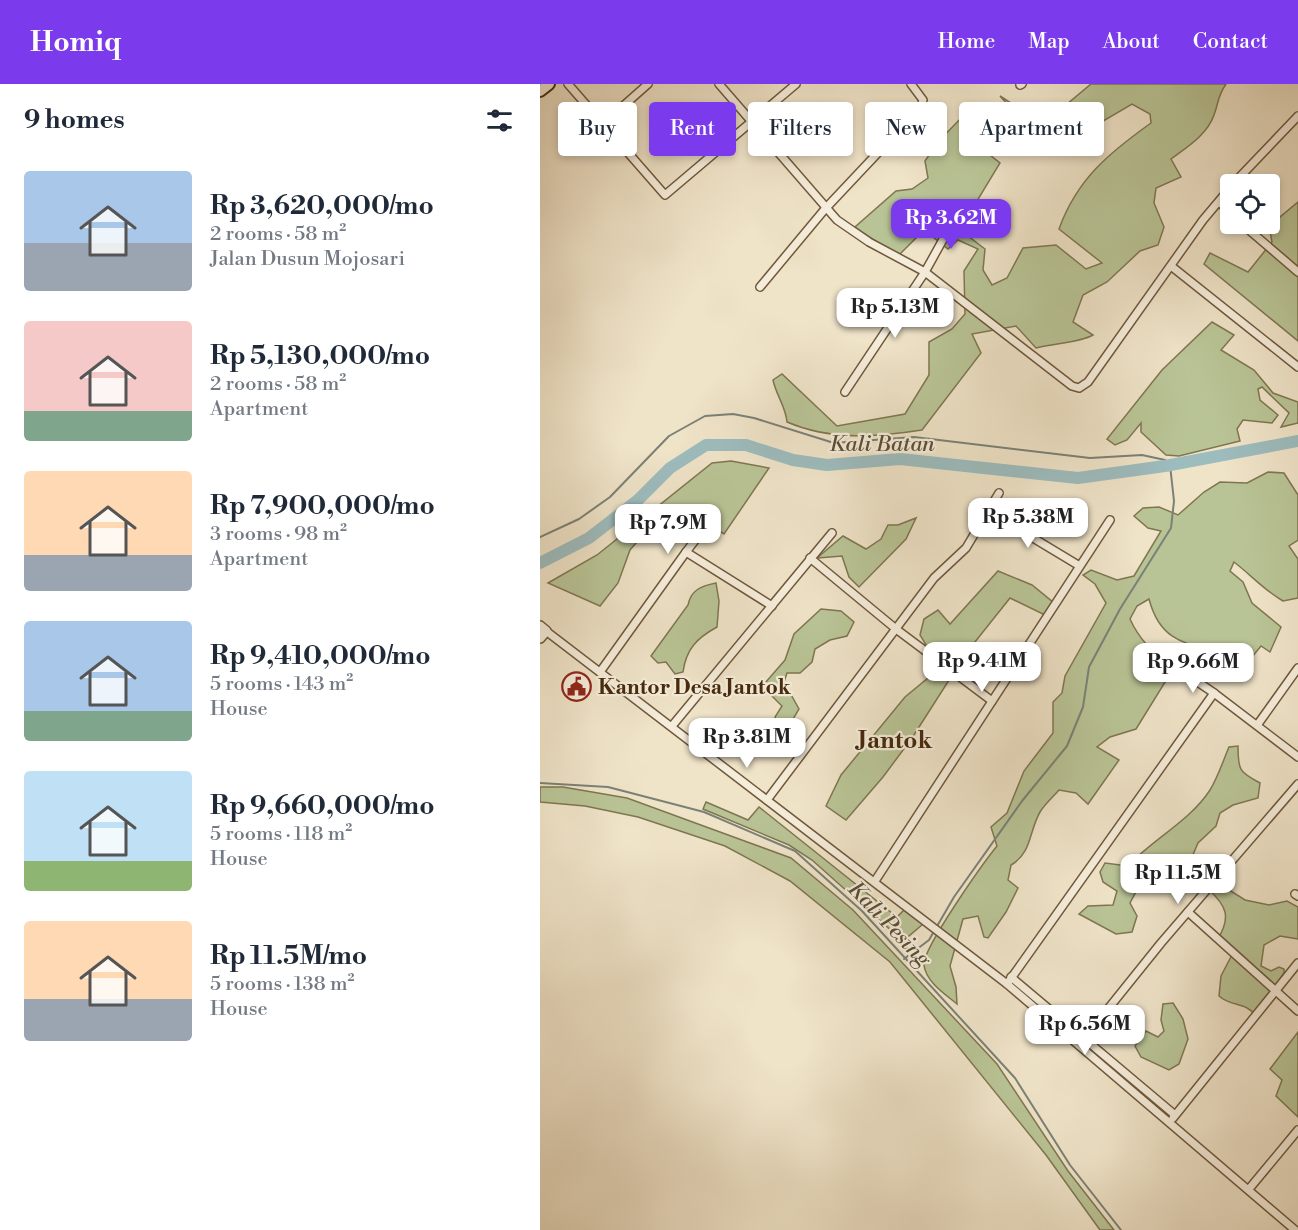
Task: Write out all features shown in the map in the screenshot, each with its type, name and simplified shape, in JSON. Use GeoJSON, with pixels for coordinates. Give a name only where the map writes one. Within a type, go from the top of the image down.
{"type":"FeatureCollection","features":[{"type":"Feature","properties":{"kind":"main road"},"geometry":{"type":"LineString","coordinates":[[540,91],[549,84]]}},
{"type":"Feature","properties":{"kind":"street"},"geometry":{"type":"LineString","coordinates":[[568,84],[585,102]]}},
{"type":"Feature","properties":{"kind":"street"},"geometry":{"type":"LineString","coordinates":[[628,102],[648,84]]}},
{"type":"Feature","properties":{"kind":"street"},"geometry":{"type":"LineString","coordinates":[[718,84],[748,120]]}},
{"type":"Feature","properties":{"kind":"street"},"geometry":{"type":"LineString","coordinates":[[774,102],[796,84]]}},
{"type":"Feature","properties":{"kind":"street"},"geometry":{"type":"LineString","coordinates":[[760,287],[825,209],[921,107],[923,100],[911,84]]}},
{"type":"Feature","properties":{"kind":"street"},"geometry":{"type":"LineString","coordinates":[[1242,174],[1298,116]]}},
{"type":"Feature","properties":{"kind":"street"},"geometry":{"type":"LineString","coordinates":[[632,156],[665,195],[748,124]]}},
{"type":"Feature","properties":{"kind":"street"},"geometry":{"type":"LineString","coordinates":[[779,156],[825,209],[851,231],[925,272],[1079,388],[1088,382],[1219,201]]}},
{"type":"Feature","properties":{"kind":"street"},"geometry":{"type":"LineString","coordinates":[[844,392],[925,272],[956,216]]}},
{"type":"Feature","properties":{"kind":"street"},"geometry":{"type":"LineString","coordinates":[[1254,234],[1298,272]]}},
{"type":"Feature","properties":{"kind":"street"},"geometry":{"type":"LineString","coordinates":[[1171,266],[1298,367]]}},
{"type":"Feature","properties":{"kind":"street"},"geometry":{"type":"LineString","coordinates":[[767,800],[934,578],[966,548],[990,512],[999,493]]}},
{"type":"Feature","properties":{"kind":"street"},"geometry":{"type":"LineString","coordinates":[[990,512],[1078,565]]}},
{"type":"Feature","properties":{"kind":"street"},"geometry":{"type":"LineString","coordinates":[[875,881],[1078,565],[1110,520]]}},
{"type":"Feature","properties":{"kind":"street"},"geometry":{"type":"LineString","coordinates":[[600,672],[703,531]]}},
{"type":"Feature","properties":{"kind":"street"},"geometry":{"type":"LineString","coordinates":[[672,726],[832,533]]}},
{"type":"Feature","properties":{"kind":"street"},"geometry":{"type":"LineString","coordinates":[[686,552],[772,606]]}},
{"type":"Feature","properties":{"kind":"street"},"geometry":{"type":"LineString","coordinates":[[810,558],[896,629],[992,701]]}},
{"type":"Feature","properties":{"kind":"street"},"geometry":{"type":"LineString","coordinates":[[542,632],[600,672],[936,928],[1009,980],[1295,1230]]}},
{"type":"Feature","properties":{"kind":"street"},"geometry":{"type":"LineString","coordinates":[[1258,723],[1298,668]]}},
{"type":"Feature","properties":{"kind":"street"},"geometry":{"type":"LineString","coordinates":[[1186,674],[1258,723],[1298,757]]}},
{"type":"Feature","properties":{"kind":"street"},"geometry":{"type":"LineString","coordinates":[[1289,680],[1298,686]]}},
{"type":"Feature","properties":{"kind":"street"},"geometry":{"type":"LineString","coordinates":[[1009,980],[1214,693]]}},
{"type":"Feature","properties":{"kind":"street"},"geometry":{"type":"LineString","coordinates":[[1082,1042],[1188,912],[1298,784]]}},
{"type":"Feature","properties":{"kind":"street"},"geometry":{"type":"LineString","coordinates":[[1188,912],[1298,1011]]}},
{"type":"Feature","properties":{"kind":"street"},"geometry":{"type":"LineString","coordinates":[[1170,1122],[1298,963]]}},
{"type":"Feature","properties":{"kind":"street"},"geometry":{"type":"LineString","coordinates":[[1082,1042],[1175,1115]]}},
{"type":"Feature","properties":{"kind":"street"},"geometry":{"type":"LineString","coordinates":[[1249,1189],[1298,1130]]}},
{"type":"Feature","properties":{"kind":"green space"},"geometry":{"type":"Polygon","coordinates":[[[1091,84],[1226,84],[1207,129],[1171,159],[1181,177],[1156,188],[1154,203],[1164,227],[1158,245],[1140,251],[1107,282],[1083,295],[1073,322],[1093,335],[1081,340],[1036,348],[1016,326],[972,334],[981,353],[922,430],[871,436],[837,435],[787,422],[773,380],[782,374],[837,426],[905,414],[929,375],[929,342],[952,329],[965,314],[964,271],[978,249],[958,240],[948,249],[924,230],[898,256],[855,227],[896,191],[912,189],[928,178],[925,161],[928,156],[947,156],[947,133],[959,120],[959,156],[991,156],[1000,163],[977,201],[955,222],[985,249],[983,270],[992,285],[1007,278],[1023,248],[1056,245],[1086,269],[1102,263],[1059,229],[1066,211],[1085,181],[1121,145],[1151,123],[1150,114],[1132,104],[1104,120],[1104,102],[1069,102],[1091,84]]]}},
{"type":"Feature","properties":{"kind":"green space"},"geometry":{"type":"Polygon","coordinates":[[[1298,202],[1298,341],[1204,264],[1210,253],[1248,272],[1272,242],[1270,234],[1280,234],[1280,217],[1298,202]]]}},
{"type":"Feature","properties":{"kind":"green space"},"geometry":{"type":"Polygon","coordinates":[[[1212,322],[1234,335],[1221,350],[1254,370],[1273,393],[1298,402],[1298,423],[1281,427],[1289,413],[1262,387],[1258,389],[1260,400],[1278,415],[1272,423],[1243,420],[1237,429],[1240,441],[1179,456],[1166,455],[1141,432],[1141,423],[1127,440],[1115,445],[1107,439],[1162,370],[1212,322]]]}},
{"type":"Feature","properties":{"kind":"green space"},"geometry":{"type":"Polygon","coordinates":[[[731,461],[769,468],[724,534],[679,506],[650,527],[630,550],[618,583],[600,606],[548,583],[597,555],[712,463],[731,461]]]}},
{"type":"Feature","properties":{"kind":"green space"},"geometry":{"type":"Polygon","coordinates":[[[1268,472],[1284,473],[1298,495],[1298,540],[1289,546],[1298,559],[1298,598],[1283,601],[1234,562],[1230,571],[1243,582],[1252,603],[1281,627],[1270,652],[1261,646],[1247,663],[1188,644],[1165,630],[1156,617],[1149,599],[1137,606],[1130,619],[1147,645],[1170,665],[1167,679],[1136,729],[1110,737],[1097,747],[1119,760],[1088,804],[1076,793],[1059,790],[1042,809],[1036,819],[1027,848],[1011,865],[1008,880],[1018,888],[1006,912],[988,938],[984,937],[978,916],[963,919],[950,966],[956,987],[957,1004],[928,977],[924,965],[926,956],[955,906],[997,846],[991,827],[1007,813],[1024,771],[1053,733],[1053,702],[1062,693],[1065,676],[1106,603],[1095,584],[1083,575],[1091,570],[1117,580],[1134,576],[1161,531],[1148,528],[1134,516],[1143,508],[1159,507],[1178,515],[1204,492],[1220,482],[1247,483],[1268,472]]]}},
{"type":"Feature","properties":{"kind":"green space"},"geometry":{"type":"Polygon","coordinates":[[[916,518],[906,539],[859,587],[849,577],[842,556],[817,558],[843,536],[866,549],[881,539],[888,525],[898,525],[916,518]]]}},
{"type":"Feature","properties":{"kind":"green space"},"geometry":{"type":"Polygon","coordinates":[[[998,571],[1032,585],[1054,603],[1045,615],[1010,598],[967,652],[912,738],[883,777],[846,820],[826,806],[841,775],[905,697],[940,668],[920,635],[924,619],[938,610],[950,624],[998,571]]]}},
{"type":"Feature","properties":{"kind":"green space"},"geometry":{"type":"Polygon","coordinates":[[[716,583],[719,601],[717,627],[694,645],[687,657],[683,672],[675,674],[666,662],[658,663],[651,656],[688,605],[694,592],[701,587],[716,583]]]}},
{"type":"Feature","properties":{"kind":"green space"},"geometry":{"type":"Polygon","coordinates":[[[821,609],[841,611],[854,622],[847,636],[830,640],[815,649],[812,662],[800,673],[787,673],[784,682],[799,709],[792,721],[778,726],[775,717],[782,706],[772,696],[765,683],[785,660],[794,634],[821,609]]]}},
{"type":"Feature","properties":{"kind":"green space"},"geometry":{"type":"Polygon","coordinates":[[[1238,746],[1238,760],[1241,769],[1260,783],[1258,798],[1233,805],[1220,813],[1216,826],[1198,843],[1192,857],[1175,868],[1145,875],[1130,903],[1137,916],[1132,932],[1116,934],[1079,914],[1088,906],[1113,905],[1117,891],[1103,882],[1100,872],[1105,863],[1128,866],[1182,821],[1210,790],[1229,747],[1238,746]]]}},
{"type":"Feature","properties":{"kind":"green space"},"geometry":{"type":"Polygon","coordinates":[[[540,787],[563,787],[627,798],[791,858],[853,910],[997,1064],[1068,1171],[1114,1230],[1100,1230],[1046,1155],[890,962],[790,881],[725,846],[638,817],[585,806],[540,802],[540,787]]]}},
{"type":"Feature","properties":{"kind":"green space"},"geometry":{"type":"Polygon","coordinates":[[[706,802],[748,820],[759,807],[897,917],[904,910],[923,924],[903,941],[812,860],[789,845],[703,809],[706,802]]]}},
{"type":"Feature","properties":{"kind":"green space"},"geometry":{"type":"Polygon","coordinates":[[[1215,881],[1245,900],[1269,905],[1287,901],[1298,907],[1298,939],[1280,936],[1264,945],[1261,966],[1271,971],[1279,967],[1284,969],[1284,973],[1255,1015],[1247,1008],[1228,1002],[1219,996],[1221,976],[1233,953],[1218,939],[1226,918],[1223,906],[1208,889],[1215,881]]]}},
{"type":"Feature","properties":{"kind":"green space"},"geometry":{"type":"Polygon","coordinates":[[[1173,1003],[1183,1019],[1188,1039],[1179,1064],[1169,1070],[1141,1057],[1135,1046],[1146,1031],[1158,1037],[1164,1031],[1161,1020],[1163,1004],[1173,1003]]]}},
{"type":"Feature","properties":{"kind":"green space"},"geometry":{"type":"Polygon","coordinates":[[[1298,1032],[1298,1117],[1276,1096],[1282,1080],[1270,1069],[1298,1032]]]}},
{"type":"Feature","properties":{"kind":"waterway"},"geometry":{"type":"LineString","coordinates":[[540,537],[579,519],[610,497],[669,436],[705,416],[733,414],[754,418],[834,443],[914,437],[1090,458],[1142,455],[1165,460],[1170,465],[1174,501],[1171,528],[1120,609],[1089,667],[1083,707],[1067,746],[1022,801],[954,897],[929,940],[904,959]]}},
{"type":"Feature","properties":{"kind":"waterway","name":"Kali Batan"},"geometry":{"type":"LineString","coordinates":[[540,563],[589,538],[638,500],[670,468],[706,445],[746,445],[793,460],[827,465],[900,459],[1078,478],[1165,466],[1298,441]]}},
{"type":"Feature","properties":{"kind":"waterway","name":"Kali Pesing"},"geometry":{"type":"LineString","coordinates":[[540,783],[608,787],[704,812],[795,851],[862,911],[1015,1078],[1070,1165],[1121,1230]]}},
{"type":"Feature","properties":{"kind":"place","name":"Kantor Desa Jantok"},"geometry":{"type":"Point","coordinates":[577,687]}},
{"type":"Feature","properties":{"kind":"district","name":"Jantok"},"geometry":{"type":"Point","coordinates":[895,740]}}]}
